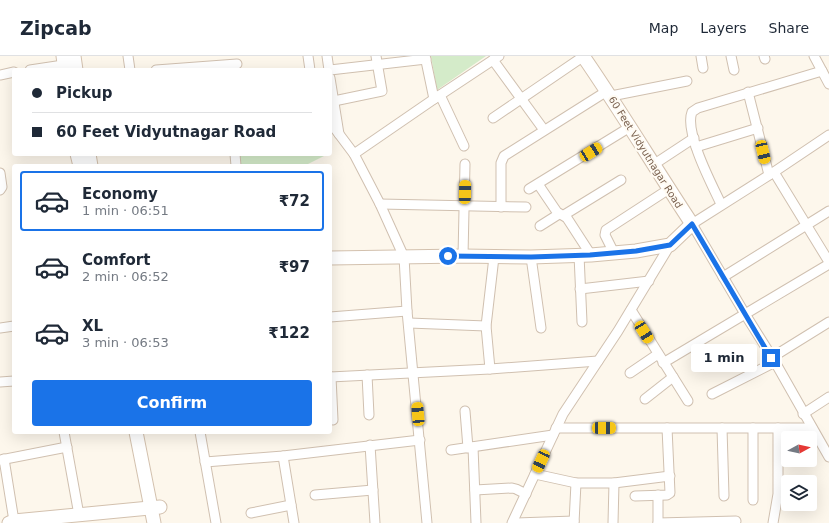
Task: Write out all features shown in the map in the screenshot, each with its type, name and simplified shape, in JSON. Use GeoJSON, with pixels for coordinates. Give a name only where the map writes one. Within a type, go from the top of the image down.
{"type":"FeatureCollection","features":[{"type":"Feature","properties":{"kind":"street"},"geometry":{"type":"LineString","coordinates":[[128,56],[130,68]]}},
{"type":"Feature","properties":{"kind":"street"},"geometry":{"type":"LineString","coordinates":[[308,56],[310,68]]}},
{"type":"Feature","properties":{"kind":"street"},"geometry":{"type":"LineString","coordinates":[[327,56],[329,68]]}},
{"type":"Feature","properties":{"kind":"street"},"geometry":{"type":"LineString","coordinates":[[493,118],[583,56]]}},
{"type":"Feature","properties":{"kind":"street","name":"60 Feet Vidyutnagar Road"},"geometry":{"type":"LineString","coordinates":[[583,56],[609,93],[692,224],[773,360],[803,414],[812,428],[826,444],[829,457]]}},
{"type":"Feature","properties":{"kind":"street"},"geometry":{"type":"LineString","coordinates":[[701,56],[704,68]]}},
{"type":"Feature","properties":{"kind":"street"},"geometry":{"type":"LineString","coordinates":[[731,56],[734,70]]}},
{"type":"Feature","properties":{"kind":"street"},"geometry":{"type":"LineString","coordinates":[[721,204],[702,165],[690,119],[692,112],[698,108],[748,92],[826,77],[814,56]]}},
{"type":"Feature","properties":{"kind":"street"},"geometry":{"type":"LineString","coordinates":[[332,69],[377,60],[425,58],[437,97],[464,146]]}},
{"type":"Feature","properties":{"kind":"street"},"geometry":{"type":"LineString","coordinates":[[354,154],[496,58],[544,130]]}},
{"type":"Feature","properties":{"kind":"street"},"geometry":{"type":"LineString","coordinates":[[334,102],[382,91],[377,60]]}},
{"type":"Feature","properties":{"kind":"street"},"geometry":{"type":"LineString","coordinates":[[41,68],[70,63]]}},
{"type":"Feature","properties":{"kind":"street"},"geometry":{"type":"LineString","coordinates":[[179,68],[236,63]]}},
{"type":"Feature","properties":{"kind":"street"},"geometry":{"type":"LineString","coordinates":[[0,75],[12,72]]}},
{"type":"Feature","properties":{"kind":"street"},"geometry":{"type":"LineString","coordinates":[[501,207],[502,158],[506,154],[544,130],[609,93],[686,81]]}},
{"type":"Feature","properties":{"kind":"street"},"geometry":{"type":"LineString","coordinates":[[332,90],[339,135]]}},
{"type":"Feature","properties":{"kind":"street"},"geometry":{"type":"LineString","coordinates":[[664,363],[829,263],[772,174],[748,92]]}},
{"type":"Feature","properties":{"kind":"street"},"geometry":{"type":"LineString","coordinates":[[332,125],[354,154],[380,204],[404,257],[407,311],[427,523]]}},
{"type":"Feature","properties":{"kind":"street"},"geometry":{"type":"LineString","coordinates":[[529,189],[630,127]]}},
{"type":"Feature","properties":{"kind":"street"},"geometry":{"type":"LineString","coordinates":[[653,164],[695,142],[758,128]]}},
{"type":"Feature","properties":{"kind":"street"},"geometry":{"type":"LineString","coordinates":[[512,523],[563,414],[631,310],[670,245],[692,224],[721,204],[772,174],[829,135]]}},
{"type":"Feature","properties":{"kind":"street"},"geometry":{"type":"LineString","coordinates":[[463,256],[465,164]]}},
{"type":"Feature","properties":{"kind":"street"},"geometry":{"type":"LineString","coordinates":[[0,173],[2,187],[0,190]]}},
{"type":"Feature","properties":{"kind":"street"},"geometry":{"type":"LineString","coordinates":[[540,226],[621,180]]}},
{"type":"Feature","properties":{"kind":"street"},"geometry":{"type":"LineString","coordinates":[[538,184],[562,214],[567,218],[585,255],[580,289],[582,322]]}},
{"type":"Feature","properties":{"kind":"street"},"geometry":{"type":"LineString","coordinates":[[614,253],[605,236],[606,230],[669,189]]}},
{"type":"Feature","properties":{"kind":"street"},"geometry":{"type":"LineString","coordinates":[[380,204],[526,207]]}},
{"type":"Feature","properties":{"kind":"street"},"geometry":{"type":"LineString","coordinates":[[723,277],[829,211]]}},
{"type":"Feature","properties":{"kind":"street"},"geometry":{"type":"LineString","coordinates":[[332,258],[463,256],[531,257],[585,255],[636,251],[670,245]]}},
{"type":"Feature","properties":{"kind":"street"},"geometry":{"type":"LineString","coordinates":[[490,369],[486,326],[494,256]]}},
{"type":"Feature","properties":{"kind":"street"},"geometry":{"type":"LineString","coordinates":[[531,257],[541,328]]}},
{"type":"Feature","properties":{"kind":"street"},"geometry":{"type":"LineString","coordinates":[[580,289],[648,281]]}},
{"type":"Feature","properties":{"kind":"street"},"geometry":{"type":"LineString","coordinates":[[631,310],[688,401]]}},
{"type":"Feature","properties":{"kind":"street"},"geometry":{"type":"LineString","coordinates":[[332,318],[407,311]]}},
{"type":"Feature","properties":{"kind":"street"},"geometry":{"type":"LineString","coordinates":[[712,394],[773,360],[829,322]]}},
{"type":"Feature","properties":{"kind":"street"},"geometry":{"type":"LineString","coordinates":[[409,323],[486,326]]}},
{"type":"Feature","properties":{"kind":"street"},"geometry":{"type":"LineString","coordinates":[[0,328],[12,326]]}},
{"type":"Feature","properties":{"kind":"street"},"geometry":{"type":"LineString","coordinates":[[630,373],[658,354]]}},
{"type":"Feature","properties":{"kind":"street"},"geometry":{"type":"LineString","coordinates":[[332,377],[490,369],[598,360]]}},
{"type":"Feature","properties":{"kind":"street"},"geometry":{"type":"LineString","coordinates":[[367,376],[369,415]]}},
{"type":"Feature","properties":{"kind":"street"},"geometry":{"type":"LineString","coordinates":[[645,399],[672,377]]}},
{"type":"Feature","properties":{"kind":"street"},"geometry":{"type":"LineString","coordinates":[[0,382],[12,381]]}},
{"type":"Feature","properties":{"kind":"street"},"geometry":{"type":"LineString","coordinates":[[803,414],[829,397]]}},
{"type":"Feature","properties":{"kind":"street"},"geometry":{"type":"LineString","coordinates":[[332,406],[333,420]]}},
{"type":"Feature","properties":{"kind":"street"},"geometry":{"type":"LineString","coordinates":[[465,411],[471,447],[476,523]]}},
{"type":"Feature","properties":{"kind":"street"},"geometry":{"type":"LineString","coordinates":[[636,496],[667,495],[670,493],[667,428]]}},
{"type":"Feature","properties":{"kind":"street"},"geometry":{"type":"LineString","coordinates":[[451,450],[555,432],[667,428],[812,428]]}},
{"type":"Feature","properties":{"kind":"street"},"geometry":{"type":"LineString","coordinates":[[722,428],[724,496]]}},
{"type":"Feature","properties":{"kind":"street"},"geometry":{"type":"LineString","coordinates":[[753,428],[753,500]]}},
{"type":"Feature","properties":{"kind":"street"},"geometry":{"type":"LineString","coordinates":[[773,523],[773,514],[778,498],[778,428]]}},
{"type":"Feature","properties":{"kind":"street"},"geometry":{"type":"LineString","coordinates":[[64,434],[75,518]]}},
{"type":"Feature","properties":{"kind":"street"},"geometry":{"type":"LineString","coordinates":[[137,434],[156,508],[163,523]]}},
{"type":"Feature","properties":{"kind":"street"},"geometry":{"type":"LineString","coordinates":[[145,434],[156,508],[154,523]]}},
{"type":"Feature","properties":{"kind":"street"},"geometry":{"type":"LineString","coordinates":[[200,434],[216,523]]}},
{"type":"Feature","properties":{"kind":"street"},"geometry":{"type":"LineString","coordinates":[[205,462],[283,456],[420,440]]}},
{"type":"Feature","properties":{"kind":"street"},"geometry":{"type":"LineString","coordinates":[[370,446],[375,523]]}},
{"type":"Feature","properties":{"kind":"street"},"geometry":{"type":"LineString","coordinates":[[67,447],[2,460],[12,522],[75,518],[156,508]]}},
{"type":"Feature","properties":{"kind":"street"},"geometry":{"type":"LineString","coordinates":[[283,456],[294,523]]}},
{"type":"Feature","properties":{"kind":"street"},"geometry":{"type":"LineString","coordinates":[[535,474],[576,483],[614,483],[670,476]]}},
{"type":"Feature","properties":{"kind":"street"},"geometry":{"type":"LineString","coordinates":[[516,523],[574,522],[576,483]]}},
{"type":"Feature","properties":{"kind":"street"},"geometry":{"type":"LineString","coordinates":[[613,523],[614,483]]}},
{"type":"Feature","properties":{"kind":"street"},"geometry":{"type":"LineString","coordinates":[[475,490],[516,488],[526,494]]}},
{"type":"Feature","properties":{"kind":"street"},"geometry":{"type":"LineString","coordinates":[[316,495],[373,490]]}},
{"type":"Feature","properties":{"kind":"street"},"geometry":{"type":"LineString","coordinates":[[658,495],[658,523],[736,521]]}},
{"type":"Feature","properties":{"kind":"street"},"geometry":{"type":"LineString","coordinates":[[251,513],[291,505]]}},
{"type":"Feature","properties":{"kind":"green space"},"geometry":{"type":"Polygon","coordinates":[[[431,56],[486,56],[437,90],[431,56]]]}},
{"type":"Feature","properties":{"kind":"green space"},"geometry":{"type":"Polygon","coordinates":[[[238,156],[324,156],[308,164],[239,164],[238,156]]]}},
{"type":"Feature","properties":{"kind":"route"},"geometry":{"type":"LineString","coordinates":[[448,256],[531,257],[590,255],[636,251],[670,245],[692,224],[771,358]]}}]}
